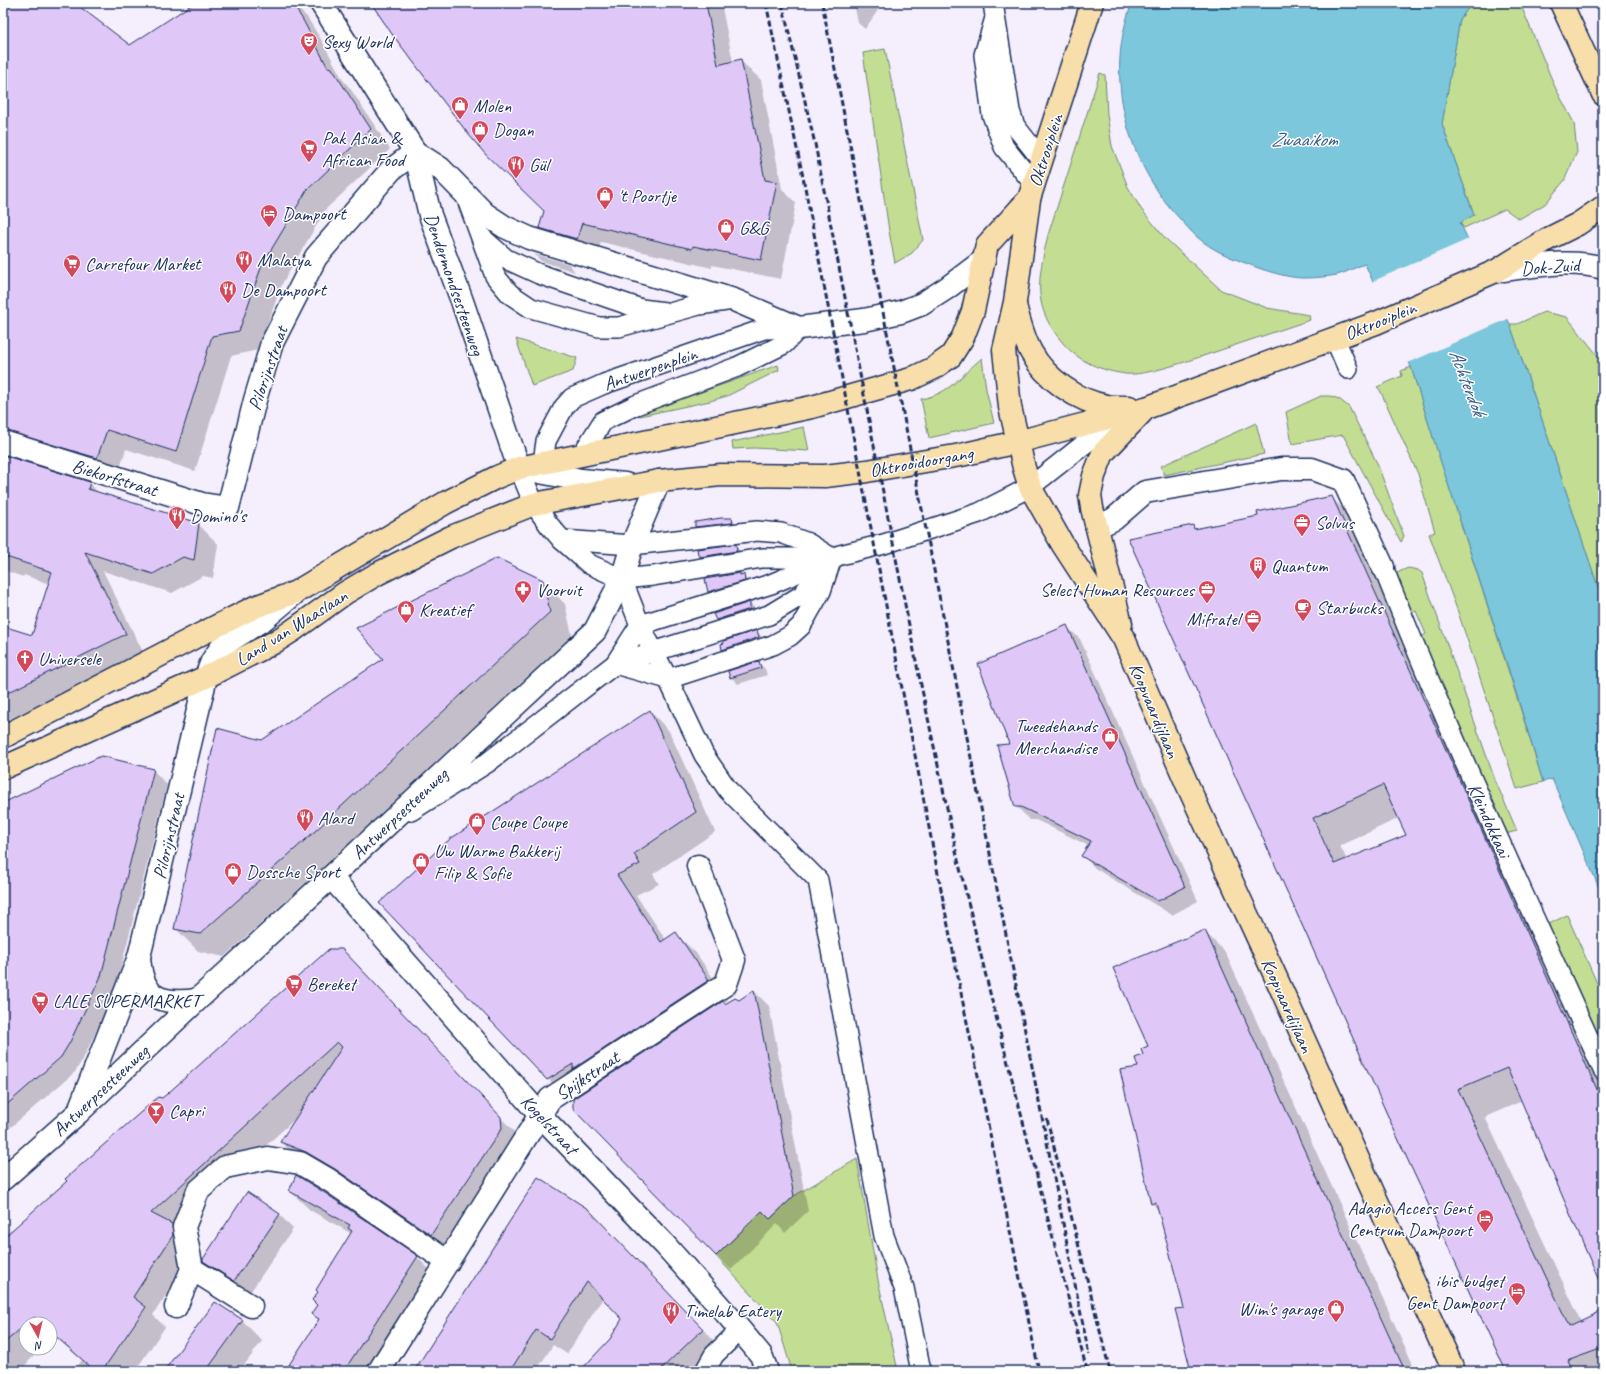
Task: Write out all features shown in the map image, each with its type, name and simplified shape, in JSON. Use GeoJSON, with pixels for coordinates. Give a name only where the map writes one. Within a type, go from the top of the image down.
{"type":"FeatureCollection","features":[{"type":"Feature","properties":{"kind":"main road","name":"Dendermondsesteenweg"},"geometry":{"type":"LineString","coordinates":[[321,3],[415,152],[430,215],[462,301],[519,468]]}},
{"type":"Feature","properties":{"kind":"main road","name":"Oktrooiplein"},"geometry":{"type":"LineString","coordinates":[[1092,3],[1041,159],[1032,192],[1015,302],[1004,350],[1007,384],[1017,442],[1146,408],[1376,323],[1496,271],[1548,239],[1578,224],[1603,206]]}},
{"type":"Feature","properties":{"kind":"main road"},"geometry":{"type":"LineString","coordinates":[[1561,3],[1603,94]]}},
{"type":"Feature","properties":{"kind":"main road"},"geometry":{"type":"LineString","coordinates":[[415,152],[440,168],[485,214],[505,227],[529,238],[734,300],[799,328],[864,320],[901,312],[928,300],[947,288],[984,260]]}},
{"type":"Feature","properties":{"kind":"main road","name":"Pilorijnstraat"},"geometry":{"type":"LineString","coordinates":[[228,508],[255,400],[272,343],[316,257],[391,170],[415,152]]}},
{"type":"Feature","properties":{"kind":"main road"},"geometry":{"type":"LineString","coordinates":[[519,468],[812,407],[911,379],[934,368],[951,356],[963,337],[973,311],[987,245],[1032,192]]}},
{"type":"Feature","properties":{"kind":"main road","name":"Dok-Zuid"},"geometry":{"type":"LineString","coordinates":[[1496,271],[1565,264],[1588,264],[1603,268]]}},
{"type":"Feature","properties":{"kind":"main road","name":"Oktrooiplein"},"geometry":{"type":"LineString","coordinates":[[1015,302],[1022,330],[1031,352],[1043,368],[1054,379],[1072,393],[1089,401],[1108,406],[1146,408]]}},
{"type":"Feature","properties":{"kind":"main road","name":"Oktrooiplein"},"geometry":{"type":"LineString","coordinates":[[1095,518],[1090,495],[1094,476],[1103,453],[1146,408]]}},
{"type":"Feature","properties":{"kind":"main road","name":"Biekorfstraat"},"geometry":{"type":"LineString","coordinates":[[3,442],[202,504],[228,508]]}},
{"type":"Feature","properties":{"kind":"main road","name":"Oktrooidoorgang"},"geometry":{"type":"LineString","coordinates":[[659,481],[722,476],[825,476],[867,471],[937,459],[1017,442]]}},
{"type":"Feature","properties":{"kind":"main road","name":"Koopvaardijlaan"},"geometry":{"type":"LineString","coordinates":[[1017,442],[1030,487],[1063,545],[1124,639],[1187,784],[1454,1371]]}},
{"type":"Feature","properties":{"kind":"main road"},"geometry":{"type":"LineString","coordinates":[[519,468],[581,480],[638,484]]}},
{"type":"Feature","properties":{"kind":"main road","name":"Land van Waaslaan"},"geometry":{"type":"LineString","coordinates":[[3,737],[255,607],[296,592],[445,503],[497,477],[519,468]]}},
{"type":"Feature","properties":{"kind":"main road"},"geometry":{"type":"LineString","coordinates":[[1095,518],[1114,519],[1145,492],[1281,468],[1312,469],[1342,480],[1383,567]]}},
{"type":"Feature","properties":{"kind":"main road"},"geometry":{"type":"LineString","coordinates":[[534,504],[659,481]]}},
{"type":"Feature","properties":{"kind":"main road"},"geometry":{"type":"LineString","coordinates":[[622,579],[632,545],[659,481]]}},
{"type":"Feature","properties":{"kind":"main road","name":"Land van Waaslaan"},"geometry":{"type":"LineString","coordinates":[[3,768],[206,677],[273,643],[377,574],[451,537],[534,504]]}},
{"type":"Feature","properties":{"kind":"main road","name":"Koopvaardijlaan"},"geometry":{"type":"LineString","coordinates":[[1095,518],[1124,639]]}},
{"type":"Feature","properties":{"kind":"main road","name":"Antwerpsesteenweg"},"geometry":{"type":"LineString","coordinates":[[3,1179],[78,1112],[590,636],[600,625],[622,579]]}},
{"type":"Feature","properties":{"kind":"main road","name":"Pilorijnstraat"},"geometry":{"type":"LineString","coordinates":[[78,1112],[139,958],[206,677],[212,661],[223,645],[264,619],[296,592]]}},
{"type":"Feature","properties":{"kind":"main road","name":"Spijkstraat"},"geometry":{"type":"LineString","coordinates":[[379,1371],[550,1099],[726,984],[734,960],[698,866]]}},
{"type":"Feature","properties":{"kind":"main road","name":"Kogelstraat"},"geometry":{"type":"LineString","coordinates":[[331,877],[540,1114],[665,1245],[761,1355],[767,1371]]}},
{"type":"Feature","properties":{"kind":"main road"},"geometry":{"type":"LineString","coordinates":[[139,958],[140,973],[146,987],[153,996],[165,1001],[179,1002],[197,1000]]}},
{"type":"Feature","properties":{"kind":"main road"},"geometry":{"type":"LineString","coordinates":[[176,1307],[192,1269],[184,1227],[198,1191],[225,1167],[268,1158],[300,1163],[329,1180],[448,1262]]}},
{"type":"Feature","properties":{"kind":"main road"},"geometry":{"type":"LineString","coordinates":[[192,1269],[251,1306]]}},
{"type":"Feature","properties":{"kind":"lane"},"geometry":{"type":"LineString","coordinates":[[994,10],[1010,110],[1014,126],[1041,159]]}},
{"type":"Feature","properties":{"kind":"lane"},"geometry":{"type":"LineString","coordinates":[[994,10],[984,55],[992,115],[1004,147],[1032,192]]}},
{"type":"Feature","properties":{"kind":"lane"},"geometry":{"type":"LineString","coordinates":[[464,194],[494,276],[510,294],[531,308],[599,327],[619,327],[699,305],[734,300]]}},
{"type":"Feature","properties":{"kind":"lane"},"geometry":{"type":"LineString","coordinates":[[480,236],[506,259],[539,274],[641,309],[672,312]]}},
{"type":"Feature","properties":{"kind":"lane","name":"Antwerpenplein"},"geometry":{"type":"LineString","coordinates":[[581,456],[603,422],[636,405],[736,367],[784,344],[799,328]]}},
{"type":"Feature","properties":{"kind":"lane","name":"Antwerpenplein"},"geometry":{"type":"LineString","coordinates":[[543,463],[546,441],[564,407],[572,398],[604,384],[764,329],[799,328]]}},
{"type":"Feature","properties":{"kind":"lane"},"geometry":{"type":"LineString","coordinates":[[1335,338],[1348,369]]}},
{"type":"Feature","properties":{"kind":"lane","name":"Oktrooiplein"},"geometry":{"type":"LineString","coordinates":[[832,558],[891,542],[979,513],[1030,487],[1088,442],[1146,408]]}},
{"type":"Feature","properties":{"kind":"lane"},"geometry":{"type":"LineString","coordinates":[[519,468],[534,504],[562,540],[589,564],[622,579],[654,576],[762,558],[832,558]]}},
{"type":"Feature","properties":{"kind":"lane"},"geometry":{"type":"LineString","coordinates":[[562,540],[632,545],[758,531],[781,533],[808,543],[832,558]]}},
{"type":"Feature","properties":{"kind":"lane"},"geometry":{"type":"LineString","coordinates":[[381,830],[487,763],[615,664],[640,625],[771,584],[832,558]]}},
{"type":"Feature","properties":{"kind":"lane"},"geometry":{"type":"LineString","coordinates":[[615,664],[769,614],[802,595],[832,558]]}},
{"type":"Feature","properties":{"kind":"lane"},"geometry":{"type":"LineString","coordinates":[[615,664],[668,679],[773,645],[790,636],[801,626],[821,591],[832,558]]}},
{"type":"Feature","properties":{"kind":"lane","name":"Kleindokkaai"},"geometry":{"type":"LineString","coordinates":[[1383,567],[1467,770],[1603,1070]]}},
{"type":"Feature","properties":{"kind":"lane"},"geometry":{"type":"LineString","coordinates":[[622,579],[640,625],[668,679],[704,756],[728,790],[818,880],[884,1236],[904,1288],[921,1371]]}},
{"type":"Feature","properties":{"kind":"lane"},"geometry":{"type":"LineString","coordinates":[[705,1371],[714,1355],[740,1330]]}},
{"type":"Feature","properties":{"kind":"green space"},"geometry":{"type":"Polygon","coordinates":[[[1472,3],[1520,3],[1555,87],[1574,123],[1577,152],[1564,181],[1545,204],[1519,219],[1505,209],[1464,228],[1460,223],[1474,214],[1442,124],[1460,19],[1472,3]]]}},
{"type":"Feature","properties":{"kind":"green space"},"geometry":{"type":"Polygon","coordinates":[[[885,49],[923,240],[912,253],[895,263],[863,53],[885,49]]]}},
{"type":"Feature","properties":{"kind":"green space"},"geometry":{"type":"Polygon","coordinates":[[[1100,73],[1105,75],[1107,115],[1112,146],[1128,187],[1141,209],[1165,238],[1221,290],[1267,308],[1309,315],[1310,320],[1175,365],[1154,371],[1134,374],[1117,373],[1100,368],[1076,355],[1063,343],[1053,330],[1046,317],[1040,292],[1040,279],[1048,235],[1100,73]]]}},
{"type":"Feature","properties":{"kind":"green space"},"geometry":{"type":"Polygon","coordinates":[[[1544,312],[1567,317],[1603,362],[1603,602],[1510,324],[1517,324],[1544,312]]]}},
{"type":"Feature","properties":{"kind":"green space"},"geometry":{"type":"Polygon","coordinates":[[[516,339],[577,358],[573,371],[532,386],[516,339]]]}},
{"type":"Feature","properties":{"kind":"green space"},"geometry":{"type":"Polygon","coordinates":[[[982,358],[986,389],[994,423],[929,438],[921,399],[940,393],[948,388],[982,358]]]}},
{"type":"Feature","properties":{"kind":"green space"},"geometry":{"type":"Polygon","coordinates":[[[778,365],[779,370],[727,396],[640,416],[639,414],[778,365]]]}},
{"type":"Feature","properties":{"kind":"green space"},"geometry":{"type":"Polygon","coordinates":[[[1411,367],[1543,782],[1517,789],[1458,612],[1429,534],[1435,532],[1418,474],[1380,390],[1377,387],[1402,376],[1401,371],[1411,367]]]}},
{"type":"Feature","properties":{"kind":"green space"},"geometry":{"type":"Polygon","coordinates":[[[1321,396],[1330,396],[1339,399],[1349,407],[1377,463],[1404,536],[1401,542],[1343,435],[1292,444],[1286,412],[1321,396]]]}},
{"type":"Feature","properties":{"kind":"green space"},"geometry":{"type":"Polygon","coordinates":[[[1256,423],[1264,454],[1164,475],[1161,466],[1256,423]]]}},
{"type":"Feature","properties":{"kind":"green space"},"geometry":{"type":"Polygon","coordinates":[[[804,427],[809,451],[754,448],[733,449],[732,442],[804,427]]]}},
{"type":"Feature","properties":{"kind":"green space"},"geometry":{"type":"Polygon","coordinates":[[[1408,568],[1418,570],[1422,573],[1495,780],[1517,831],[1505,834],[1417,639],[1426,634],[1416,611],[1409,614],[1392,575],[1408,568]]]}},
{"type":"Feature","properties":{"kind":"green space"},"geometry":{"type":"Polygon","coordinates":[[[1567,915],[1603,997],[1603,1054],[1545,926],[1567,915]]]}},
{"type":"Feature","properties":{"kind":"green space"},"geometry":{"type":"Polygon","coordinates":[[[857,1159],[878,1280],[898,1371],[792,1371],[777,1322],[716,1256],[762,1211],[770,1219],[794,1196],[857,1159]]]}},
{"type":"Feature","properties":{"kind":"water"},"geometry":{"type":"Polygon","coordinates":[[[1132,3],[1472,3],[1460,19],[1442,124],[1474,215],[1460,223],[1510,324],[1603,602],[1603,897],[1552,779],[1543,782],[1516,692],[1411,367],[1365,264],[1340,274],[1316,278],[1297,278],[1283,275],[1227,256],[1203,242],[1180,219],[1162,197],[1146,172],[1134,146],[1125,118],[1120,89],[1120,60],[1124,31],[1132,3]]]}},
{"type":"Feature","properties":{"kind":"pier"},"geometry":{"type":"Polygon","coordinates":[[[1471,238],[1510,318],[1408,363],[1371,282],[1471,238]]]}},
{"type":"Feature","properties":{"kind":"building"},"geometry":{"type":"Polygon","coordinates":[[[3,3],[75,3],[130,45],[194,3],[292,3],[303,20],[328,68],[331,67],[371,129],[307,190],[262,265],[239,331],[212,336],[176,452],[107,430],[97,458],[3,430],[3,3]]]}},
{"type":"Feature","properties":{"kind":"building"},"geometry":{"type":"Polygon","coordinates":[[[371,3],[706,3],[718,65],[741,59],[765,180],[777,182],[761,260],[693,246],[692,249],[582,223],[577,239],[539,228],[544,211],[486,155],[469,135],[392,34],[371,3]]]}},
{"type":"Feature","properties":{"kind":"building"},"geometry":{"type":"Polygon","coordinates":[[[3,455],[90,482],[88,489],[199,523],[194,560],[183,557],[153,574],[85,552],[126,634],[3,695],[3,626],[32,635],[52,572],[3,556],[3,455]]]}},
{"type":"Feature","properties":{"kind":"building"},"geometry":{"type":"Polygon","coordinates":[[[1332,496],[1603,1103],[1603,1290],[1507,1068],[1458,1089],[1569,1326],[1603,1310],[1603,1348],[1567,1361],[1571,1371],[1506,1371],[1405,1154],[1128,538],[1193,525],[1194,529],[1258,516],[1257,512],[1332,496]],[[1383,785],[1313,818],[1334,864],[1406,835],[1383,785]]]}},
{"type":"Feature","properties":{"kind":"building"},"geometry":{"type":"Polygon","coordinates":[[[732,518],[733,523],[695,527],[695,522],[732,518]]]}},
{"type":"Feature","properties":{"kind":"building"},"geometry":{"type":"Polygon","coordinates":[[[736,544],[737,551],[700,557],[700,555],[698,555],[697,549],[736,544]]]}},
{"type":"Feature","properties":{"kind":"building"},"geometry":{"type":"Polygon","coordinates":[[[497,558],[543,580],[550,612],[314,832],[200,934],[174,929],[217,728],[262,740],[383,659],[356,628],[497,558]]]}},
{"type":"Feature","properties":{"kind":"building"},"geometry":{"type":"Polygon","coordinates":[[[740,573],[740,575],[744,574],[745,581],[708,592],[705,579],[740,573]]]}},
{"type":"Feature","properties":{"kind":"building"},"geometry":{"type":"Polygon","coordinates":[[[750,602],[750,609],[716,620],[713,614],[750,602]]]}},
{"type":"Feature","properties":{"kind":"building"},"geometry":{"type":"Polygon","coordinates":[[[1067,625],[1185,887],[1158,901],[1081,856],[1091,841],[1021,807],[1015,807],[997,745],[1009,744],[978,664],[1067,625]]]}},
{"type":"Feature","properties":{"kind":"building"},"geometry":{"type":"Polygon","coordinates":[[[757,630],[759,637],[722,650],[721,644],[724,643],[724,641],[757,630]]]}},
{"type":"Feature","properties":{"kind":"building"},"geometry":{"type":"Polygon","coordinates":[[[759,661],[761,668],[730,678],[728,671],[759,661]]]}},
{"type":"Feature","properties":{"kind":"building"},"geometry":{"type":"Polygon","coordinates":[[[650,710],[696,812],[634,854],[640,864],[617,875],[661,942],[676,932],[709,980],[573,1069],[573,1064],[547,1080],[379,903],[450,839],[650,710]]]}},
{"type":"Feature","properties":{"kind":"building"},"geometry":{"type":"Polygon","coordinates":[[[101,756],[154,769],[101,976],[70,1042],[61,1057],[3,1108],[3,803],[101,756]]]}},
{"type":"Feature","properties":{"kind":"building"},"geometry":{"type":"Polygon","coordinates":[[[1205,930],[1405,1371],[1191,1371],[1175,1309],[1184,1308],[1156,1202],[1151,1204],[1120,1070],[1138,1067],[1135,1058],[1143,1055],[1141,1049],[1148,1046],[1113,968],[1205,930]]]}},
{"type":"Feature","properties":{"kind":"building"},"geometry":{"type":"Polygon","coordinates":[[[329,949],[342,949],[501,1117],[502,1128],[431,1235],[335,1169],[306,1152],[280,1142],[342,1047],[337,1042],[151,1213],[172,1224],[173,1235],[133,1297],[146,1307],[102,1371],[95,1371],[58,1338],[58,1316],[18,1316],[18,1331],[3,1344],[3,1238],[67,1181],[65,1179],[158,1097],[162,1098],[329,949]]]}},
{"type":"Feature","properties":{"kind":"building"},"geometry":{"type":"Polygon","coordinates":[[[754,990],[794,1196],[770,1219],[762,1211],[716,1256],[573,1109],[573,1099],[723,1001],[725,1004],[735,998],[739,1000],[754,990]]]}},
{"type":"Feature","properties":{"kind":"building"},"geometry":{"type":"Polygon","coordinates":[[[296,1175],[418,1256],[344,1371],[285,1371],[319,1319],[311,1314],[317,1305],[312,1300],[318,1292],[316,1290],[352,1231],[348,1228],[350,1225],[289,1191],[296,1175]]]}},
{"type":"Feature","properties":{"kind":"building"},"geometry":{"type":"Polygon","coordinates":[[[538,1177],[588,1209],[703,1329],[659,1371],[580,1371],[610,1339],[622,1319],[587,1282],[550,1339],[536,1330],[510,1371],[414,1371],[538,1177]]]}},
{"type":"Feature","properties":{"kind":"building"},"geometry":{"type":"Polygon","coordinates":[[[247,1192],[280,1214],[234,1281],[203,1261],[203,1259],[247,1192]]]}},
{"type":"Feature","properties":{"kind":"building"},"geometry":{"type":"Polygon","coordinates":[[[215,1302],[243,1320],[206,1371],[164,1371],[215,1302]]]}},
{"type":"Feature","properties":{"kind":"railway"},"geometry":{"type":"LineString","coordinates":[[766,3],[803,177],[963,1003],[1039,1371]]}},
{"type":"Feature","properties":{"kind":"railway"},"geometry":{"type":"LineString","coordinates":[[782,3],[815,144],[917,666],[958,860],[991,997],[1087,1371]]}},
{"type":"Feature","properties":{"kind":"railway"},"geometry":{"type":"LineString","coordinates":[[822,3],[1089,1355]]}},
{"type":"Feature","properties":{"kind":"railway"},"geometry":{"type":"LineString","coordinates":[[1047,1119],[1110,1371]]}},
{"type":"Feature","properties":{"kind":"place","name":"Sexy World"},"geometry":{"type":"Point","coordinates":[309,56]}},
{"type":"Feature","properties":{"kind":"place","name":"Molen"},"geometry":{"type":"Point","coordinates":[460,120]}},
{"type":"Feature","properties":{"kind":"place","name":"Dogan"},"geometry":{"type":"Point","coordinates":[480,144]}},
{"type":"Feature","properties":{"kind":"place","name":"Pak Asian & African Food"},"geometry":{"type":"Point","coordinates":[309,163]}},
{"type":"Feature","properties":{"kind":"place","name":"Gül"},"geometry":{"type":"Point","coordinates":[516,179]}},
{"type":"Feature","properties":{"kind":"place","name":"'t Poortje"},"geometry":{"type":"Point","coordinates":[605,210]}},
{"type":"Feature","properties":{"kind":"place","name":"Dampoort"},"geometry":{"type":"Point","coordinates":[269,228]}},
{"type":"Feature","properties":{"kind":"place","name":"G&G"},"geometry":{"type":"Point","coordinates":[726,242]}},
{"type":"Feature","properties":{"kind":"place","name":"Malatya"},"geometry":{"type":"Point","coordinates":[244,274]}},
{"type":"Feature","properties":{"kind":"place","name":"Carrefour Market"},"geometry":{"type":"Point","coordinates":[72,278]}},
{"type":"Feature","properties":{"kind":"place","name":"De Dampoort"},"geometry":{"type":"Point","coordinates":[228,304]}},
{"type":"Feature","properties":{"kind":"place","name":"Domino's"},"geometry":{"type":"Point","coordinates":[177,530]}},
{"type":"Feature","properties":{"kind":"place","name":"Solvus"},"geometry":{"type":"Point","coordinates":[1302,537]}},
{"type":"Feature","properties":{"kind":"place","name":"Quantum"},"geometry":{"type":"Point","coordinates":[1258,580]}},
{"type":"Feature","properties":{"kind":"place","name":"Vooruit"},"geometry":{"type":"Point","coordinates":[523,604]}},
{"type":"Feature","properties":{"kind":"place","name":"Select Human Resources"},"geometry":{"type":"Point","coordinates":[1207,604]}},
{"type":"Feature","properties":{"kind":"place","name":"Starbucks"},"geometry":{"type":"Point","coordinates":[1303,622]}},
{"type":"Feature","properties":{"kind":"place","name":"Kreatief"},"geometry":{"type":"Point","coordinates":[406,624]}},
{"type":"Feature","properties":{"kind":"place","name":"Mifratel"},"geometry":{"type":"Point","coordinates":[1253,633]}},
{"type":"Feature","properties":{"kind":"place","name":"Universele"},"geometry":{"type":"Point","coordinates":[25,673]}},
{"type":"Feature","properties":{"kind":"place","name":"Tweedehands Merchandise"},"geometry":{"type":"Point","coordinates":[1110,751]}},
{"type":"Feature","properties":{"kind":"place","name":"Alard"},"geometry":{"type":"Point","coordinates":[305,832]}},
{"type":"Feature","properties":{"kind":"place","name":"Coupe Coupe"},"geometry":{"type":"Point","coordinates":[477,836]}},
{"type":"Feature","properties":{"kind":"place","name":"Uw Warme Bakkerij Filip & Sofie"},"geometry":{"type":"Point","coordinates":[421,876]}},
{"type":"Feature","properties":{"kind":"place","name":"Dossche Sport"},"geometry":{"type":"Point","coordinates":[233,886]}},
{"type":"Feature","properties":{"kind":"place","name":"Bereket"},"geometry":{"type":"Point","coordinates":[294,998]}},
{"type":"Feature","properties":{"kind":"place","name":"LALE SUPERMARKET"},"geometry":{"type":"Point","coordinates":[40,1015]}},
{"type":"Feature","properties":{"kind":"place","name":"Capri"},"geometry":{"type":"Point","coordinates":[156,1125]}},
{"type":"Feature","properties":{"kind":"place","name":"Adagio Access Gent Centrum Dampoort"},"geometry":{"type":"Point","coordinates":[1485,1233]}},
{"type":"Feature","properties":{"kind":"place","name":"ibis budget Gent Dampoort"},"geometry":{"type":"Point","coordinates":[1517,1306]}},
{"type":"Feature","properties":{"kind":"place","name":"Wim's garage"},"geometry":{"type":"Point","coordinates":[1336,1323]}},
{"type":"Feature","properties":{"kind":"place","name":"Timelab Eatery"},"geometry":{"type":"Point","coordinates":[671,1325]}},
{"type":"Feature","properties":{"kind":"water label","name":"Zwaaikom"},"geometry":{"type":"Point","coordinates":[1304,139]}},
{"type":"Feature","properties":{"kind":"water label","name":"Achterdok"},"geometry":{"type":"Point","coordinates":[1468,382]}}]}
